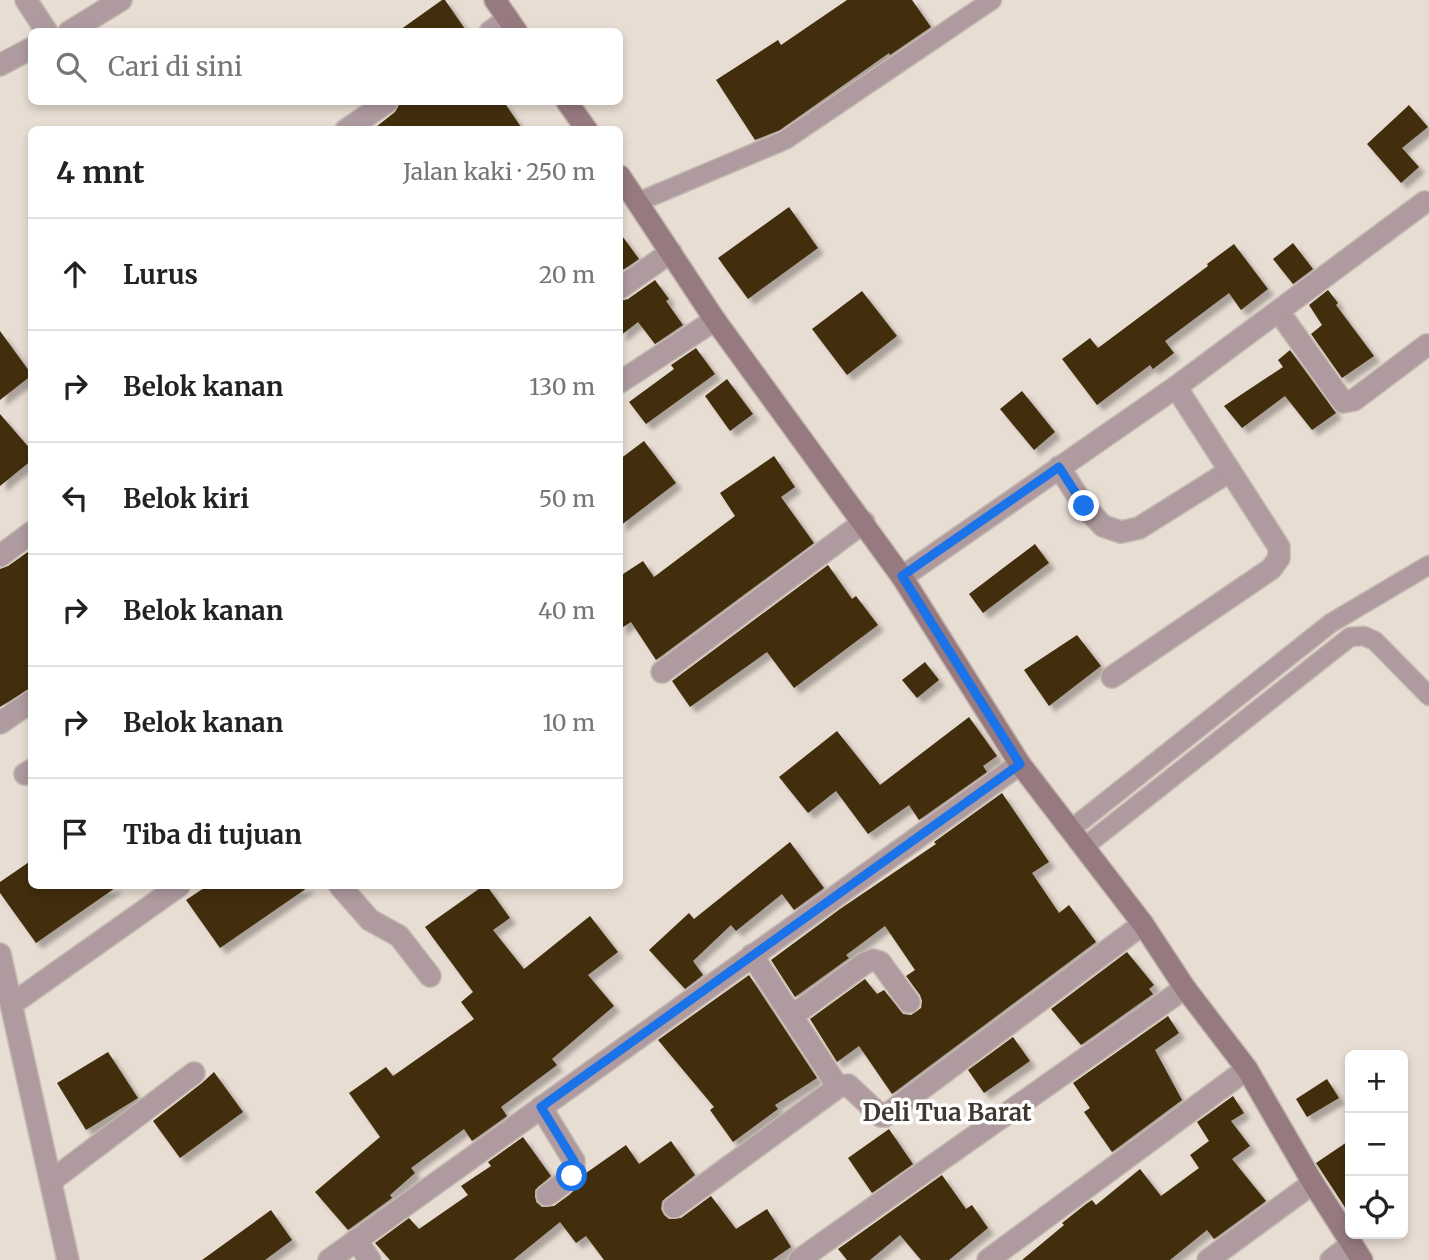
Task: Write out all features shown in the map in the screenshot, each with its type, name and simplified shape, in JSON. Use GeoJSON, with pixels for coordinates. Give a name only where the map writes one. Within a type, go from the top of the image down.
{"type":"FeatureCollection","features":[{"type":"Feature","properties":{"kind":"main road"},"geometry":{"type":"LineString","coordinates":[[569,105],[584,126]]}},
{"type":"Feature","properties":{"kind":"main road"},"geometry":{"type":"LineString","coordinates":[[623,180],[715,320],[902,576],[1020,764],[1143,925],[1185,988],[1247,1069],[1313,1183],[1357,1252]]}},
{"type":"Feature","properties":{"kind":"street"},"geometry":{"type":"LineString","coordinates":[[26,0],[44,28]]}},
{"type":"Feature","properties":{"kind":"street"},"geometry":{"type":"LineString","coordinates":[[76,28],[121,0]]}},
{"type":"Feature","properties":{"kind":"street"},"geometry":{"type":"LineString","coordinates":[[493,28],[507,12]]}},
{"type":"Feature","properties":{"kind":"street"},"geometry":{"type":"LineString","coordinates":[[0,65],[28,50]]}},
{"type":"Feature","properties":{"kind":"street"},"geometry":{"type":"LineString","coordinates":[[352,126],[383,105]]}},
{"type":"Feature","properties":{"kind":"street"},"geometry":{"type":"LineString","coordinates":[[902,576],[1176,387],[1425,202]]}},
{"type":"Feature","properties":{"kind":"street"},"geometry":{"type":"LineString","coordinates":[[623,286],[671,252]]}},
{"type":"Feature","properties":{"kind":"street"},"geometry":{"type":"LineString","coordinates":[[1279,312],[1343,402],[1354,400],[1427,345]]}},
{"type":"Feature","properties":{"kind":"street"},"geometry":{"type":"LineString","coordinates":[[623,380],[715,320]]}},
{"type":"Feature","properties":{"kind":"street"},"geometry":{"type":"LineString","coordinates":[[1112,677],[1271,569],[1279,558],[1279,547],[1176,387]]}},
{"type":"Feature","properties":{"kind":"street"},"geometry":{"type":"LineString","coordinates":[[1059,467],[1084,506],[1103,526],[1121,533],[1139,528],[1230,471]]}},
{"type":"Feature","properties":{"kind":"street"},"geometry":{"type":"LineString","coordinates":[[662,672],[864,522]]}},
{"type":"Feature","properties":{"kind":"street"},"geometry":{"type":"LineString","coordinates":[[0,556],[28,535]]}},
{"type":"Feature","properties":{"kind":"street"},"geometry":{"type":"LineString","coordinates":[[0,723],[28,704]]}},
{"type":"Feature","properties":{"kind":"street"},"geometry":{"type":"LineString","coordinates":[[329,1260],[1020,764]]}},
{"type":"Feature","properties":{"kind":"street"},"geometry":{"type":"LineString","coordinates":[[12,1003],[175,889]]}},
{"type":"Feature","properties":{"kind":"street"},"geometry":{"type":"LineString","coordinates":[[343,889],[370,920],[398,936],[430,976]]}},
{"type":"Feature","properties":{"kind":"street"},"geometry":{"type":"LineString","coordinates":[[674,1207],[838,1087],[848,1085],[881,1116],[885,1116],[1143,925]]}},
{"type":"Feature","properties":{"kind":"street"},"geometry":{"type":"LineString","coordinates":[[0,954],[68,1260]]}},
{"type":"Feature","properties":{"kind":"street"},"geometry":{"type":"LineString","coordinates":[[752,955],[838,1087]]}},
{"type":"Feature","properties":{"kind":"street"},"geometry":{"type":"LineString","coordinates":[[792,1016],[873,960],[880,962],[909,1002]]}},
{"type":"Feature","properties":{"kind":"street"},"geometry":{"type":"LineString","coordinates":[[799,1260],[1185,988]]}},
{"type":"Feature","properties":{"kind":"street"},"geometry":{"type":"LineString","coordinates":[[988,1260],[1247,1069]]}},
{"type":"Feature","properties":{"kind":"street"},"geometry":{"type":"LineString","coordinates":[[51,1181],[194,1073]]}},
{"type":"Feature","properties":{"kind":"street"},"geometry":{"type":"LineString","coordinates":[[541,1107],[574,1161],[575,1169],[572,1176],[547,1195]]}},
{"type":"Feature","properties":{"kind":"street"},"geometry":{"type":"LineString","coordinates":[[1208,1260],[1313,1183]]}},
{"type":"Feature","properties":{"kind":"street"},"geometry":{"type":"LineString","coordinates":[[356,1240],[370,1260]]}},
{"type":"Feature","properties":{"kind":"street"},"geometry":{"type":"LineString","coordinates":[[1331,1260],[1357,1252]]}},
{"type":"Feature","properties":{"kind":"lane"},"geometry":{"type":"LineString","coordinates":[[638,202],[785,140],[992,0]]}},
{"type":"Feature","properties":{"kind":"lane"},"geometry":{"type":"LineString","coordinates":[[1070,830],[1331,622],[1429,565]]}},
{"type":"Feature","properties":{"kind":"lane"},"geometry":{"type":"LineString","coordinates":[[1083,847],[1350,637],[1364,636],[1375,642],[1429,696]]}},
{"type":"Feature","properties":{"kind":"building"},"geometry":{"type":"Polygon","coordinates":[[[445,0],[464,28],[403,28],[445,0]]]}},
{"type":"Feature","properties":{"kind":"building"},"geometry":{"type":"Polygon","coordinates":[[[847,0],[912,0],[931,27],[890,55],[889,53],[780,130],[755,140],[716,80],[778,40],[781,45],[847,0]]]}},
{"type":"Feature","properties":{"kind":"building"},"geometry":{"type":"Polygon","coordinates":[[[398,105],[506,105],[520,126],[377,126],[395,112],[398,105]]]}},
{"type":"Feature","properties":{"kind":"building"},"geometry":{"type":"Polygon","coordinates":[[[1409,105],[1428,127],[1402,148],[1419,167],[1401,183],[1367,144],[1409,105]]]}},
{"type":"Feature","properties":{"kind":"building"},"geometry":{"type":"Polygon","coordinates":[[[789,207],[818,248],[748,299],[718,258],[789,207]]]}},
{"type":"Feature","properties":{"kind":"building"},"geometry":{"type":"Polygon","coordinates":[[[623,237],[639,259],[623,270],[623,237]]]}},
{"type":"Feature","properties":{"kind":"building"},"geometry":{"type":"Polygon","coordinates":[[[1293,243],[1313,269],[1293,284],[1273,259],[1293,243]]]}},
{"type":"Feature","properties":{"kind":"building"},"geometry":{"type":"Polygon","coordinates":[[[1234,244],[1268,289],[1241,310],[1229,293],[1165,341],[1174,353],[1153,369],[1150,365],[1097,405],[1062,359],[1090,338],[1098,348],[1234,244]]]}},
{"type":"Feature","properties":{"kind":"building"},"geometry":{"type":"Polygon","coordinates":[[[655,280],[683,325],[655,344],[638,322],[623,334],[623,300],[655,280]]]}},
{"type":"Feature","properties":{"kind":"building"},"geometry":{"type":"Polygon","coordinates":[[[1328,290],[1374,356],[1342,378],[1311,334],[1322,325],[1309,305],[1328,290]]]}},
{"type":"Feature","properties":{"kind":"building"},"geometry":{"type":"Polygon","coordinates":[[[862,291],[897,336],[847,375],[812,329],[862,291]]]}},
{"type":"Feature","properties":{"kind":"building"},"geometry":{"type":"Polygon","coordinates":[[[0,331],[28,370],[28,378],[0,400],[0,331]]]}},
{"type":"Feature","properties":{"kind":"building"},"geometry":{"type":"Polygon","coordinates":[[[696,348],[715,374],[646,424],[629,402],[674,369],[671,365],[696,348]]]}},
{"type":"Feature","properties":{"kind":"building"},"geometry":{"type":"Polygon","coordinates":[[[1290,350],[1336,413],[1312,430],[1285,396],[1242,428],[1224,406],[1283,367],[1278,360],[1290,350]]]}},
{"type":"Feature","properties":{"kind":"building"},"geometry":{"type":"Polygon","coordinates":[[[727,379],[753,414],[730,431],[705,396],[727,379]]]}},
{"type":"Feature","properties":{"kind":"building"},"geometry":{"type":"Polygon","coordinates":[[[1022,391],[1055,432],[1034,450],[1000,409],[1022,391]]]}},
{"type":"Feature","properties":{"kind":"building"},"geometry":{"type":"Polygon","coordinates":[[[0,414],[28,446],[28,463],[0,486],[0,414]]]}},
{"type":"Feature","properties":{"kind":"building"},"geometry":{"type":"Polygon","coordinates":[[[644,441],[676,483],[623,524],[623,457],[644,441]]]}},
{"type":"Feature","properties":{"kind":"building"},"geometry":{"type":"Polygon","coordinates":[[[774,456],[795,487],[781,497],[814,543],[656,660],[631,622],[623,627],[623,574],[643,561],[654,577],[735,516],[720,493],[774,456]]]}},
{"type":"Feature","properties":{"kind":"building"},"geometry":{"type":"Polygon","coordinates":[[[1035,544],[1049,563],[983,613],[969,594],[1035,544]]]}},
{"type":"Feature","properties":{"kind":"building"},"geometry":{"type":"Polygon","coordinates":[[[28,552],[28,690],[0,707],[0,569],[28,552]]]}},
{"type":"Feature","properties":{"kind":"building"},"geometry":{"type":"Polygon","coordinates":[[[828,565],[852,599],[856,596],[878,625],[794,688],[767,652],[690,707],[672,681],[828,565]]]}},
{"type":"Feature","properties":{"kind":"building"},"geometry":{"type":"Polygon","coordinates":[[[1077,635],[1101,666],[1049,706],[1024,670],[1077,635]]]}},
{"type":"Feature","properties":{"kind":"building"},"geometry":{"type":"Polygon","coordinates":[[[925,662],[939,680],[917,698],[902,680],[925,662]]]}},
{"type":"Feature","properties":{"kind":"building"},"geometry":{"type":"Polygon","coordinates":[[[969,717],[997,756],[983,766],[987,772],[919,820],[909,805],[868,834],[836,791],[808,813],[779,777],[837,731],[880,785],[969,717]]]}},
{"type":"Feature","properties":{"kind":"building"},"geometry":{"type":"Polygon","coordinates":[[[1002,793],[1049,862],[1032,873],[1059,913],[1069,905],[1096,942],[892,1094],[859,1046],[837,1062],[810,1019],[865,979],[877,994],[884,990],[903,1014],[911,1015],[921,1008],[920,995],[906,976],[915,970],[885,926],[846,955],[849,958],[795,997],[771,960],[936,844],[934,842],[1002,793]]]}},
{"type":"Feature","properties":{"kind":"building"},"geometry":{"type":"Polygon","coordinates":[[[790,842],[824,888],[794,910],[782,894],[736,931],[731,925],[693,961],[703,975],[685,989],[649,950],[689,913],[694,919],[790,842]]]}},
{"type":"Feature","properties":{"kind":"building"},"geometry":{"type":"Polygon","coordinates":[[[28,863],[28,889],[114,889],[36,943],[0,893],[0,882],[28,863]]]}},
{"type":"Feature","properties":{"kind":"building"},"geometry":{"type":"Polygon","coordinates":[[[202,889],[306,889],[220,948],[186,900],[202,889]]]}},
{"type":"Feature","properties":{"kind":"building"},"geometry":{"type":"Polygon","coordinates":[[[479,889],[489,889],[510,918],[493,930],[524,969],[590,916],[618,952],[588,975],[614,1006],[552,1059],[557,1065],[501,1107],[507,1116],[472,1141],[464,1129],[411,1168],[415,1173],[390,1195],[392,1198],[348,1230],[315,1192],[380,1137],[349,1093],[386,1067],[393,1076],[474,1019],[461,1002],[473,992],[425,927],[479,889]]]}},
{"type":"Feature","properties":{"kind":"building"},"geometry":{"type":"Polygon","coordinates":[[[1127,952],[1154,985],[1149,989],[1153,994],[1081,1045],[1051,1009],[1127,952]]]}},
{"type":"Feature","properties":{"kind":"building"},"geometry":{"type":"Polygon","coordinates":[[[749,975],[817,1078],[775,1105],[778,1109],[733,1142],[710,1110],[714,1107],[658,1040],[749,975]]]}},
{"type":"Feature","properties":{"kind":"building"},"geometry":{"type":"Polygon","coordinates":[[[1168,1016],[1179,1033],[1155,1050],[1182,1100],[1112,1152],[1084,1112],[1090,1108],[1073,1083],[1168,1016]]]}},
{"type":"Feature","properties":{"kind":"building"},"geometry":{"type":"Polygon","coordinates":[[[1013,1037],[1030,1061],[984,1093],[968,1070],[1013,1037]]]}},
{"type":"Feature","properties":{"kind":"building"},"geometry":{"type":"Polygon","coordinates":[[[108,1052],[138,1098],[86,1130],[57,1083],[108,1052]]]}},
{"type":"Feature","properties":{"kind":"building"},"geometry":{"type":"Polygon","coordinates":[[[214,1072],[243,1112],[180,1158],[153,1121],[214,1072]]]}},
{"type":"Feature","properties":{"kind":"building"},"geometry":{"type":"Polygon","coordinates":[[[1327,1079],[1339,1098],[1307,1117],[1296,1099],[1327,1079]]]}},
{"type":"Feature","properties":{"kind":"building"},"geometry":{"type":"Polygon","coordinates":[[[1233,1096],[1244,1113],[1231,1121],[1250,1146],[1232,1159],[1266,1201],[1214,1239],[1207,1230],[1170,1260],[1022,1260],[1086,1204],[1092,1200],[1096,1205],[1140,1169],[1161,1196],[1199,1168],[1190,1155],[1209,1141],[1197,1122],[1233,1096]]]}},
{"type":"Feature","properties":{"kind":"building"},"geometry":{"type":"Polygon","coordinates":[[[889,1129],[913,1164],[872,1193],[848,1158],[889,1129]]]}},
{"type":"Feature","properties":{"kind":"building"},"geometry":{"type":"Polygon","coordinates":[[[523,1137],[551,1176],[535,1190],[536,1202],[542,1207],[554,1206],[569,1195],[581,1184],[586,1173],[626,1145],[639,1164],[671,1141],[695,1175],[662,1201],[661,1209],[664,1215],[669,1219],[681,1218],[711,1196],[736,1229],[767,1209],[791,1247],[772,1260],[604,1260],[586,1236],[576,1243],[560,1222],[513,1260],[390,1260],[375,1243],[409,1218],[419,1229],[468,1195],[461,1186],[491,1166],[488,1162],[523,1137]]]}},
{"type":"Feature","properties":{"kind":"building"},"geometry":{"type":"Polygon","coordinates":[[[1345,1143],[1345,1207],[1316,1163],[1345,1143]]]}},
{"type":"Feature","properties":{"kind":"building"},"geometry":{"type":"Polygon","coordinates":[[[942,1175],[966,1209],[972,1205],[988,1228],[949,1260],[921,1260],[900,1235],[870,1260],[847,1260],[838,1249],[942,1175]]]}},
{"type":"Feature","properties":{"kind":"building"},"geometry":{"type":"Polygon","coordinates":[[[271,1210],[292,1240],[265,1260],[202,1260],[271,1210]]]}},
{"type":"Feature","properties":{"kind":"district","name":"Deli Tua Barat"},"geometry":{"type":"Point","coordinates":[947,1113]}},
{"type":"Feature","properties":{"kind":"route"},"geometry":{"type":"LineString","coordinates":[[572,1176],[574,1161],[541,1107],[1020,764],[902,576],[1059,467],[1084,506]]}}]}
